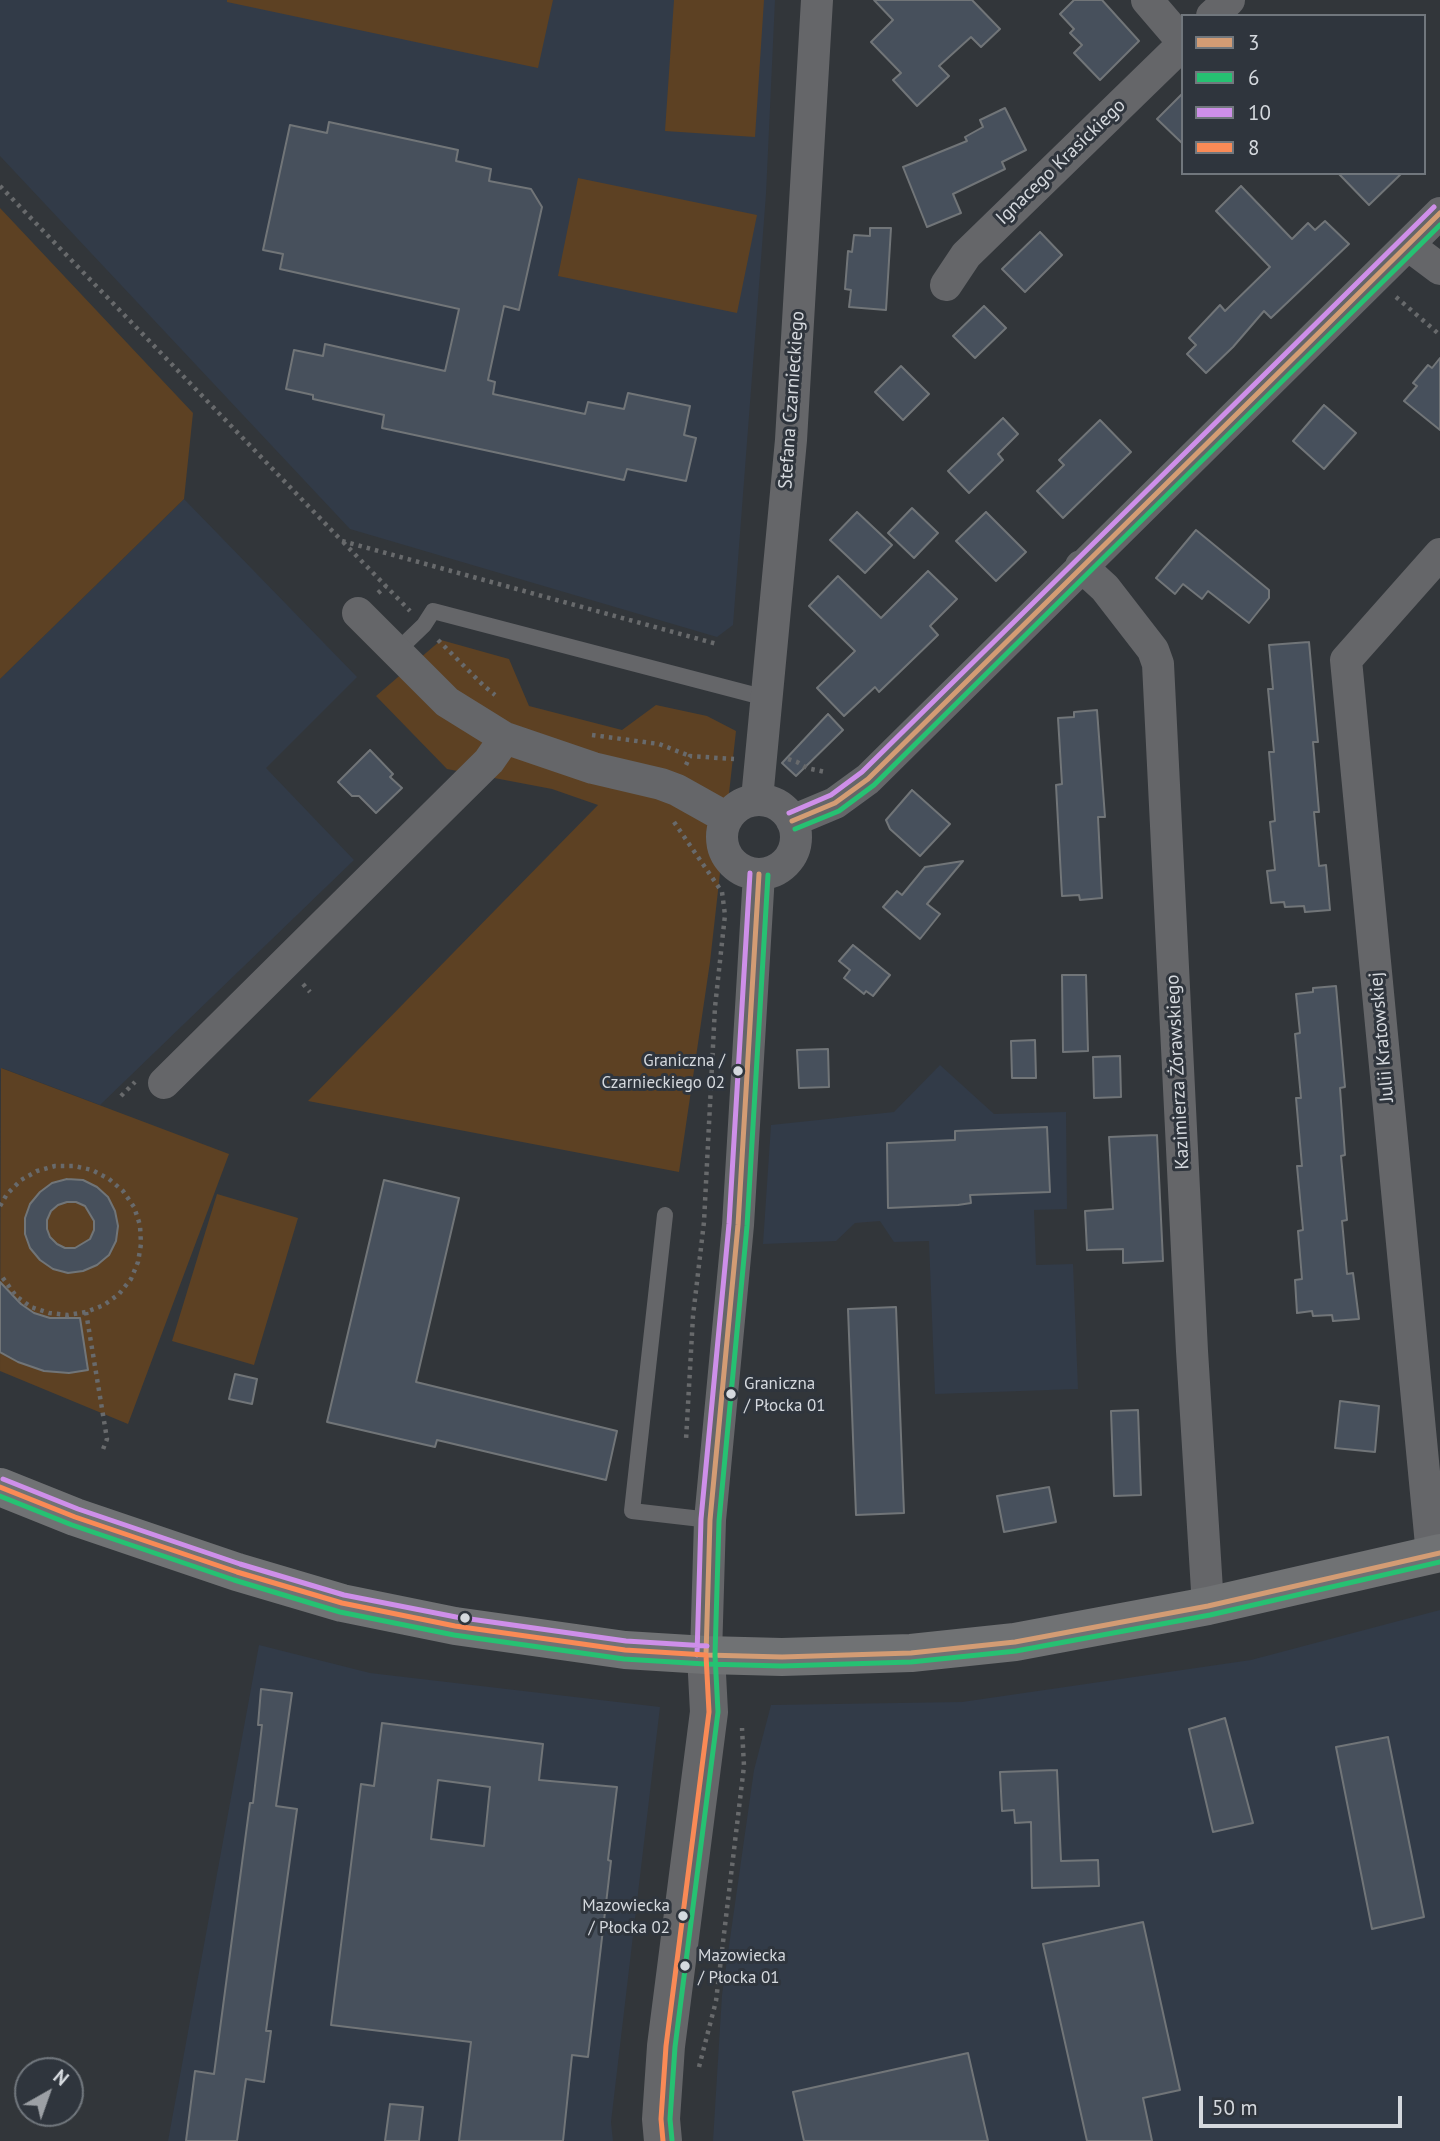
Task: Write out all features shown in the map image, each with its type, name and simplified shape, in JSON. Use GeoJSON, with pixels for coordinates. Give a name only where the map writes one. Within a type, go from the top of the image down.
{"type":"FeatureCollection","features":[{"type":"Feature","properties":{"kind":"main road"},"geometry":{"type":"LineString","coordinates":[[0,1487],[75,1517],[237,1572],[342,1603],[455,1626],[600,1647],[706,1655],[782,1657],[911,1653],[1015,1642],[1208,1606],[1436,1554]]}},
{"type":"Feature","properties":{"kind":"street","name":"Stefana Czarnieckiego"},"geometry":{"type":"LineString","coordinates":[[757,799],[791,440],[817,0]]}},
{"type":"Feature","properties":{"kind":"street"},"geometry":{"type":"LineString","coordinates":[[1147,0],[1181,41]]}},
{"type":"Feature","properties":{"kind":"street"},"geometry":{"type":"LineString","coordinates":[[1214,14],[1229,0]]}},
{"type":"Feature","properties":{"kind":"street","name":"Ignacego Krasickiego"},"geometry":{"type":"LineString","coordinates":[[946,285],[966,255],[1181,45]]}},
{"type":"Feature","properties":{"kind":"street"},"geometry":{"type":"LineString","coordinates":[[792,821],[835,803],[868,779],[1440,213]]}},
{"type":"Feature","properties":{"kind":"street"},"geometry":{"type":"LineString","coordinates":[[1408,245],[1440,269]]}},
{"type":"Feature","properties":{"kind":"street","name":"Julii Kratowskiej"},"geometry":{"type":"LineString","coordinates":[[1436,1554],[1428,1395],[1346,660],[1440,554]]}},
{"type":"Feature","properties":{"kind":"street","name":"Kazimierza Żórawskiego"},"geometry":{"type":"LineString","coordinates":[[1081,566],[1105,588],[1153,650],[1158,664],[1192,1351],[1208,1606]]}},
{"type":"Feature","properties":{"kind":"street"},"geometry":{"type":"LineString","coordinates":[[358,613],[447,702],[505,738],[593,768],[661,783],[727,818]]}},
{"type":"Feature","properties":{"kind":"street"},"geometry":{"type":"LineString","coordinates":[[152,1080],[489,761],[505,738]]}},
{"type":"Feature","properties":{"kind":"street"},"geometry":{"type":"LineString","coordinates":[[757,799],[779,806],[792,821],[796,838],[794,850],[778,869],[760,874],[742,870],[732,863],[726,853],[722,841],[727,818],[734,809],[745,803],[757,799]]}},
{"type":"Feature","properties":{"kind":"street"},"geometry":{"type":"LineString","coordinates":[[663,2141],[661,2119],[666,2046],[709,1713],[706,1655],[710,1520],[738,1224],[760,874]]}},
{"type":"Feature","properties":{"kind":"lane"},"geometry":{"type":"LineString","coordinates":[[396,652],[424,625],[433,611],[766,698]]}},
{"type":"Feature","properties":{"kind":"lane"},"geometry":{"type":"LineString","coordinates":[[665,1215],[632,1511],[710,1520]]}},
{"type":"Feature","properties":{"kind":"path"},"geometry":{"type":"LineString","coordinates":[[0,186],[342,541],[484,686],[500,699]]}},
{"type":"Feature","properties":{"kind":"path"},"geometry":{"type":"LineString","coordinates":[[1390,292],[1440,335]]}},
{"type":"Feature","properties":{"kind":"path"},"geometry":{"type":"LineString","coordinates":[[342,541],[717,644]]}},
{"type":"Feature","properties":{"kind":"path"},"geometry":{"type":"LineString","coordinates":[[358,613],[386,586]]}},
{"type":"Feature","properties":{"kind":"path"},"geometry":{"type":"LineString","coordinates":[[588,734],[659,744],[690,756],[788,759],[823,773],[833,770]]}},
{"type":"Feature","properties":{"kind":"path"},"geometry":{"type":"LineString","coordinates":[[687,1445],[685,1435],[693,1316],[704,1222],[715,1007],[725,915],[722,892],[669,817],[690,756]]}},
{"type":"Feature","properties":{"kind":"path"},"geometry":{"type":"LineString","coordinates":[[121,1096],[152,1080]]}},
{"type":"Feature","properties":{"kind":"path"},"geometry":{"type":"LineString","coordinates":[[0,1206],[21,1180],[37,1171],[55,1166],[92,1170],[123,1191],[134,1207],[140,1225],[141,1244],[131,1279],[119,1294],[104,1305],[86,1312],[68,1315],[31,1307],[16,1296],[0,1274]]}},
{"type":"Feature","properties":{"kind":"path"},"geometry":{"type":"LineString","coordinates":[[86,1312],[107,1439],[102,1452]]}},
{"type":"Feature","properties":{"kind":"path"},"geometry":{"type":"LineString","coordinates":[[698,2072],[716,2001],[744,1766],[742,1728]]}},
{"type":"Feature","properties":{"kind":"shaded area"},"geometry":{"type":"Polygon","coordinates":[[[0,0],[775,0],[766,194],[733,625],[717,637],[350,529],[0,156],[0,0]]]}},
{"type":"Feature","properties":{"kind":"shaded area"},"geometry":{"type":"Polygon","coordinates":[[[227,0],[553,0],[538,68],[227,0]]]}},
{"type":"Feature","properties":{"kind":"shaded area"},"geometry":{"type":"Polygon","coordinates":[[[674,0],[764,0],[755,137],[665,131],[674,0]]]}},
{"type":"Feature","properties":{"kind":"shaded area"},"geometry":{"type":"Polygon","coordinates":[[[578,178],[757,215],[737,313],[558,276],[578,178]]]}},
{"type":"Feature","properties":{"kind":"shaded area"},"geometry":{"type":"Polygon","coordinates":[[[0,208],[193,413],[184,499],[0,679],[0,208]]]}},
{"type":"Feature","properties":{"kind":"shaded area"},"geometry":{"type":"Polygon","coordinates":[[[184,499],[357,677],[266,768],[354,860],[100,1105],[2,1068],[0,1071],[0,679],[184,499]]]}},
{"type":"Feature","properties":{"kind":"shaded area"},"geometry":{"type":"Polygon","coordinates":[[[441,640],[509,659],[529,706],[622,730],[656,705],[707,716],[736,731],[710,962],[679,1172],[308,1101],[598,805],[552,789],[447,769],[376,696],[441,640]]]}},
{"type":"Feature","properties":{"kind":"shaded area"},"geometry":{"type":"Polygon","coordinates":[[[940,1065],[994,1114],[1066,1112],[1067,1209],[1034,1210],[1036,1265],[1073,1264],[1078,1389],[935,1394],[929,1241],[894,1242],[880,1221],[855,1223],[836,1241],[763,1244],[771,1125],[894,1112],[940,1065]]]}},
{"type":"Feature","properties":{"kind":"shaded area"},"geometry":{"type":"Polygon","coordinates":[[[1,1068],[229,1154],[128,1424],[0,1371],[1,1068]]]}},
{"type":"Feature","properties":{"kind":"shaded area"},"geometry":{"type":"Polygon","coordinates":[[[217,1194],[298,1218],[254,1365],[172,1341],[217,1194]]]}},
{"type":"Feature","properties":{"kind":"shaded area"},"geometry":{"type":"Polygon","coordinates":[[[1440,1610],[1440,2141],[713,2141],[722,1995],[754,1770],[771,1705],[962,1702],[1251,1660],[1440,1610]]]}},
{"type":"Feature","properties":{"kind":"shaded area"},"geometry":{"type":"Polygon","coordinates":[[[259,1645],[370,1673],[660,1707],[611,2122],[613,2141],[168,2141],[259,1645]]]}},
{"type":"Feature","properties":{"kind":"building"},"geometry":{"type":"Polygon","coordinates":[[[874,0],[972,0],[1000,29],[981,47],[971,37],[939,66],[949,76],[917,106],[893,80],[901,73],[871,42],[893,20],[874,0]]]}},
{"type":"Feature","properties":{"kind":"building"},"geometry":{"type":"Polygon","coordinates":[[[1074,0],[1102,0],[1139,41],[1100,80],[1074,53],[1082,45],[1070,33],[1074,29],[1060,14],[1074,0]]]}},
{"type":"Feature","properties":{"kind":"building"},"geometry":{"type":"Polygon","coordinates":[[[1181,95],[1181,142],[1157,119],[1181,95]]]}},
{"type":"Feature","properties":{"kind":"building"},"geometry":{"type":"Polygon","coordinates":[[[1005,108],[1026,150],[1002,162],[1005,169],[953,194],[961,213],[927,227],[903,167],[967,141],[965,137],[983,127],[980,120],[1005,108]]]}},
{"type":"Feature","properties":{"kind":"building"},"geometry":{"type":"Polygon","coordinates":[[[329,122],[458,150],[456,161],[491,169],[489,181],[531,189],[542,207],[519,310],[504,306],[488,380],[495,382],[493,394],[585,414],[588,402],[624,409],[628,393],[690,406],[684,435],[696,438],[686,481],[627,469],[624,480],[382,428],[384,415],[313,399],[313,395],[286,389],[294,350],[323,356],[325,344],[445,371],[459,309],[280,269],[283,254],[263,250],[290,125],[327,133],[329,122]]]}},
{"type":"Feature","properties":{"kind":"building"},"geometry":{"type":"Polygon","coordinates":[[[1340,175],[1400,175],[1369,205],[1340,175]]]}},
{"type":"Feature","properties":{"kind":"building"},"geometry":{"type":"Polygon","coordinates":[[[1241,186],[1292,239],[1308,223],[1315,230],[1325,221],[1349,244],[1271,318],[1264,311],[1206,373],[1187,354],[1196,345],[1189,338],[1220,305],[1225,311],[1270,267],[1216,211],[1241,186]]]}},
{"type":"Feature","properties":{"kind":"building"},"geometry":{"type":"Polygon","coordinates":[[[870,228],[891,228],[886,310],[849,307],[851,290],[845,289],[848,251],[852,252],[854,235],[870,236],[870,228]]]}},
{"type":"Feature","properties":{"kind":"building"},"geometry":{"type":"Polygon","coordinates":[[[1040,232],[1062,255],[1025,292],[1002,269],[1040,232]]]}},
{"type":"Feature","properties":{"kind":"building"},"geometry":{"type":"Polygon","coordinates":[[[984,306],[1006,328],[975,358],[953,336],[984,306]]]}},
{"type":"Feature","properties":{"kind":"building"},"geometry":{"type":"Polygon","coordinates":[[[1440,358],[1440,430],[1404,401],[1417,386],[1413,383],[1428,365],[1432,368],[1440,358]]]}},
{"type":"Feature","properties":{"kind":"building"},"geometry":{"type":"Polygon","coordinates":[[[901,366],[929,394],[903,420],[875,392],[901,366]]]}},
{"type":"Feature","properties":{"kind":"building"},"geometry":{"type":"Polygon","coordinates":[[[1324,405],[1356,433],[1324,469],[1293,441],[1324,405]]]}},
{"type":"Feature","properties":{"kind":"building"},"geometry":{"type":"Polygon","coordinates":[[[1003,418],[1018,434],[998,454],[1003,460],[969,493],[948,471],[1003,418]]]}},
{"type":"Feature","properties":{"kind":"building"},"geometry":{"type":"Polygon","coordinates":[[[1100,420],[1131,452],[1063,518],[1037,491],[1064,465],[1059,460],[1100,420]]]}},
{"type":"Feature","properties":{"kind":"building"},"geometry":{"type":"Polygon","coordinates":[[[912,508],[938,533],[914,558],[888,533],[912,508]]]}},
{"type":"Feature","properties":{"kind":"building"},"geometry":{"type":"Polygon","coordinates":[[[857,512],[892,545],[865,573],[830,540],[857,512]]]}},
{"type":"Feature","properties":{"kind":"building"},"geometry":{"type":"Polygon","coordinates":[[[986,512],[1026,552],[996,581],[956,541],[986,512]]]}},
{"type":"Feature","properties":{"kind":"building"},"geometry":{"type":"Polygon","coordinates":[[[1196,530],[1269,590],[1269,598],[1249,623],[1208,591],[1202,599],[1183,584],[1175,594],[1156,578],[1196,530]]]}},
{"type":"Feature","properties":{"kind":"building"},"geometry":{"type":"Polygon","coordinates":[[[928,571],[957,599],[930,626],[938,635],[879,692],[875,687],[844,716],[817,688],[855,651],[809,606],[838,576],[881,618],[928,571]]]}},
{"type":"Feature","properties":{"kind":"building"},"geometry":{"type":"Polygon","coordinates":[[[1309,642],[1318,742],[1313,742],[1319,812],[1314,812],[1319,866],[1326,865],[1330,910],[1305,912],[1304,906],[1285,907],[1284,902],[1271,903],[1267,871],[1275,870],[1270,822],[1275,821],[1269,752],[1274,752],[1268,689],[1273,689],[1269,645],[1309,642]]]}},
{"type":"Feature","properties":{"kind":"building"},"geometry":{"type":"Polygon","coordinates":[[[1097,710],[1105,817],[1098,817],[1102,898],[1080,900],[1079,895],[1062,896],[1056,785],[1062,784],[1058,718],[1074,717],[1074,712],[1097,710]]]}},
{"type":"Feature","properties":{"kind":"building"},"geometry":{"type":"Polygon","coordinates":[[[828,714],[843,730],[796,776],[782,763],[828,714]]]}},
{"type":"Feature","properties":{"kind":"building"},"geometry":{"type":"Polygon","coordinates":[[[370,750],[393,774],[390,777],[402,788],[376,813],[359,796],[352,796],[338,782],[370,750]]]}},
{"type":"Feature","properties":{"kind":"building"},"geometry":{"type":"Polygon","coordinates":[[[912,790],[950,824],[920,856],[890,829],[886,820],[912,790]]]}},
{"type":"Feature","properties":{"kind":"building"},"geometry":{"type":"Polygon","coordinates":[[[963,861],[927,904],[940,914],[920,939],[883,907],[897,891],[902,895],[925,867],[963,861]]]}},
{"type":"Feature","properties":{"kind":"building"},"geometry":{"type":"Polygon","coordinates":[[[853,945],[890,975],[873,996],[866,991],[864,994],[844,978],[850,970],[839,961],[853,945]]]}},
{"type":"Feature","properties":{"kind":"building"},"geometry":{"type":"Polygon","coordinates":[[[1062,975],[1086,975],[1088,1051],[1063,1052],[1062,975]]]}},
{"type":"Feature","properties":{"kind":"building"},"geometry":{"type":"Polygon","coordinates":[[[1336,986],[1345,1087],[1340,1088],[1345,1155],[1341,1156],[1347,1220],[1342,1221],[1347,1274],[1353,1273],[1359,1319],[1333,1321],[1332,1315],[1313,1316],[1312,1311],[1297,1313],[1295,1280],[1302,1279],[1298,1231],[1303,1230],[1297,1166],[1302,1166],[1296,1098],[1301,1098],[1295,1034],[1300,1033],[1296,994],[1313,992],[1313,988],[1336,986]]]}},
{"type":"Feature","properties":{"kind":"building"},"geometry":{"type":"Polygon","coordinates":[[[1035,1040],[1036,1078],[1012,1078],[1011,1041],[1035,1040]]]}},
{"type":"Feature","properties":{"kind":"building"},"geometry":{"type":"Polygon","coordinates":[[[828,1049],[829,1087],[799,1088],[797,1050],[828,1049]]]}},
{"type":"Feature","properties":{"kind":"building"},"geometry":{"type":"Polygon","coordinates":[[[1120,1056],[1121,1097],[1094,1098],[1093,1057],[1120,1056]]]}},
{"type":"Feature","properties":{"kind":"building"},"geometry":{"type":"Polygon","coordinates":[[[1047,1127],[1050,1192],[970,1195],[971,1203],[888,1208],[887,1143],[955,1140],[955,1131],[1047,1127]]]}},
{"type":"Feature","properties":{"kind":"building"},"geometry":{"type":"Polygon","coordinates":[[[1157,1135],[1163,1261],[1123,1263],[1123,1249],[1087,1250],[1085,1211],[1113,1209],[1109,1137],[1157,1135]]]}},
{"type":"Feature","properties":{"kind":"building"},"geometry":{"type":"Polygon","coordinates":[[[67,1179],[83,1180],[108,1197],[118,1226],[116,1241],[109,1255],[97,1265],[68,1273],[53,1269],[40,1260],[30,1248],[25,1234],[25,1218],[30,1204],[52,1183],[67,1179]],[[76,1202],[58,1205],[47,1220],[50,1237],[65,1248],[75,1248],[90,1239],[94,1230],[94,1221],[85,1206],[76,1202]]]}},
{"type":"Feature","properties":{"kind":"building"},"geometry":{"type":"Polygon","coordinates":[[[384,1180],[459,1198],[416,1382],[617,1431],[606,1480],[437,1440],[435,1447],[327,1422],[384,1180]]]}},
{"type":"Feature","properties":{"kind":"building"},"geometry":{"type":"Polygon","coordinates":[[[0,1282],[21,1304],[34,1313],[50,1318],[80,1318],[88,1370],[69,1373],[44,1371],[0,1352],[0,1282]]]}},
{"type":"Feature","properties":{"kind":"building"},"geometry":{"type":"Polygon","coordinates":[[[896,1307],[904,1513],[856,1515],[848,1309],[896,1307]]]}},
{"type":"Feature","properties":{"kind":"building"},"geometry":{"type":"Polygon","coordinates":[[[235,1374],[257,1379],[252,1404],[229,1399],[235,1374]]]}},
{"type":"Feature","properties":{"kind":"building"},"geometry":{"type":"Polygon","coordinates":[[[1340,1401],[1379,1406],[1375,1452],[1335,1448],[1340,1401]]]}},
{"type":"Feature","properties":{"kind":"building"},"geometry":{"type":"Polygon","coordinates":[[[1138,1410],[1141,1495],[1114,1496],[1111,1411],[1138,1410]]]}},
{"type":"Feature","properties":{"kind":"building"},"geometry":{"type":"Polygon","coordinates":[[[1049,1487],[1056,1522],[1004,1532],[997,1496],[1049,1487]]]}},
{"type":"Feature","properties":{"kind":"building"},"geometry":{"type":"Polygon","coordinates":[[[261,1689],[292,1693],[276,1806],[297,1809],[266,2031],[271,2031],[264,2082],[246,2079],[237,2141],[186,2141],[195,2071],[214,2074],[250,1803],[253,1803],[262,1725],[258,1725],[261,1689]]]}},
{"type":"Feature","properties":{"kind":"building"},"geometry":{"type":"Polygon","coordinates":[[[1225,1718],[1253,1823],[1213,1832],[1189,1729],[1225,1718]]]}},
{"type":"Feature","properties":{"kind":"building"},"geometry":{"type":"Polygon","coordinates":[[[382,1723],[543,1744],[539,1780],[617,1787],[588,2057],[572,2055],[563,2141],[459,2141],[471,2042],[331,2025],[361,1784],[374,1786],[382,1723]],[[438,1780],[431,1839],[484,1846],[490,1787],[438,1780]]]}},
{"type":"Feature","properties":{"kind":"building"},"geometry":{"type":"Polygon","coordinates":[[[1388,1737],[1424,1917],[1372,1929],[1336,1747],[1388,1737]]]}},
{"type":"Feature","properties":{"kind":"building"},"geometry":{"type":"Polygon","coordinates":[[[1057,1770],[1061,1861],[1098,1860],[1099,1886],[1032,1888],[1031,1822],[1015,1823],[1014,1810],[1002,1811],[1000,1772],[1057,1770]]]}},
{"type":"Feature","properties":{"kind":"building"},"geometry":{"type":"Polygon","coordinates":[[[1143,1922],[1180,2090],[1143,2098],[1152,2141],[1087,2141],[1043,1944],[1143,1922]]]}},
{"type":"Feature","properties":{"kind":"building"},"geometry":{"type":"Polygon","coordinates":[[[968,2053],[988,2141],[804,2141],[793,2092],[968,2053]]]}},
{"type":"Feature","properties":{"kind":"building"},"geometry":{"type":"Polygon","coordinates":[[[390,2104],[423,2107],[419,2141],[385,2141],[390,2104]]]}},
{"type":"Feature","properties":{"kind":"transit line","name":"10"},"geometry":{"type":"LineString","coordinates":[[789,813],[831,795],[862,772],[1434,207]]}},
{"type":"Feature","properties":{"kind":"transit line","name":"3"},"geometry":{"type":"LineString","coordinates":[[792,821],[835,803],[868,779],[1440,213]]}},
{"type":"Feature","properties":{"kind":"transit line","name":"6"},"geometry":{"type":"LineString","coordinates":[[795,829],[839,811],[874,785],[1440,225]]}},
{"type":"Feature","properties":{"kind":"transit line","name":"10"},"geometry":{"type":"LineString","coordinates":[[697,1655],[701,1519],[729,1224],[750,873]]}},
{"type":"Feature","properties":{"kind":"transit line","name":"3"},"geometry":{"type":"LineString","coordinates":[[706,1655],[710,1520],[738,1225],[759,874]]}},
{"type":"Feature","properties":{"kind":"transit line","name":"6"},"geometry":{"type":"LineString","coordinates":[[672,2140],[670,2119],[675,2047],[718,1712],[715,1655],[719,1521],[747,1226],[768,875]]}},
{"type":"Feature","properties":{"kind":"transit line","name":"10"},"geometry":{"type":"LineString","coordinates":[[3,1479],[78,1509],[240,1564],[344,1595],[456,1617],[626,1641],[707,1646]]}},
{"type":"Feature","properties":{"kind":"transit line","name":"8"},"geometry":{"type":"LineString","coordinates":[[0,1487],[75,1517],[237,1572],[342,1603],[455,1626],[625,1650],[706,1655]]}},
{"type":"Feature","properties":{"kind":"transit line","name":"6"},"geometry":{"type":"LineString","coordinates":[[0,1496],[72,1525],[234,1580],[340,1612],[454,1635],[624,1659],[705,1664],[782,1666],[911,1662],[1016,1651],[1210,1615],[1440,1562]]}},
{"type":"Feature","properties":{"kind":"transit line","name":"3"},"geometry":{"type":"LineString","coordinates":[[706,1655],[782,1657],[911,1653],[1015,1642],[1208,1606],[1440,1553]]}},
{"type":"Feature","properties":{"kind":"transit line","name":"8"},"geometry":{"type":"LineString","coordinates":[[663,2141],[661,2119],[666,2046],[709,1712],[706,1655]]}},
{"type":"Feature","properties":{"kind":"place","name":"Graniczna / Czarnieckiego 02"},"geometry":{"type":"Point","coordinates":[738,1071]}},
{"type":"Feature","properties":{"kind":"place","name":"Graniczna / Płocka 01"},"geometry":{"type":"Point","coordinates":[731,1394]}},
{"type":"Feature","properties":{"kind":"place","name":"Mazowiecka / Płocka 02"},"geometry":{"type":"Point","coordinates":[683,1916]}},
{"type":"Feature","properties":{"kind":"place","name":"Mazowiecka / Płocka 01"},"geometry":{"type":"Point","coordinates":[685,1966]}}]}
